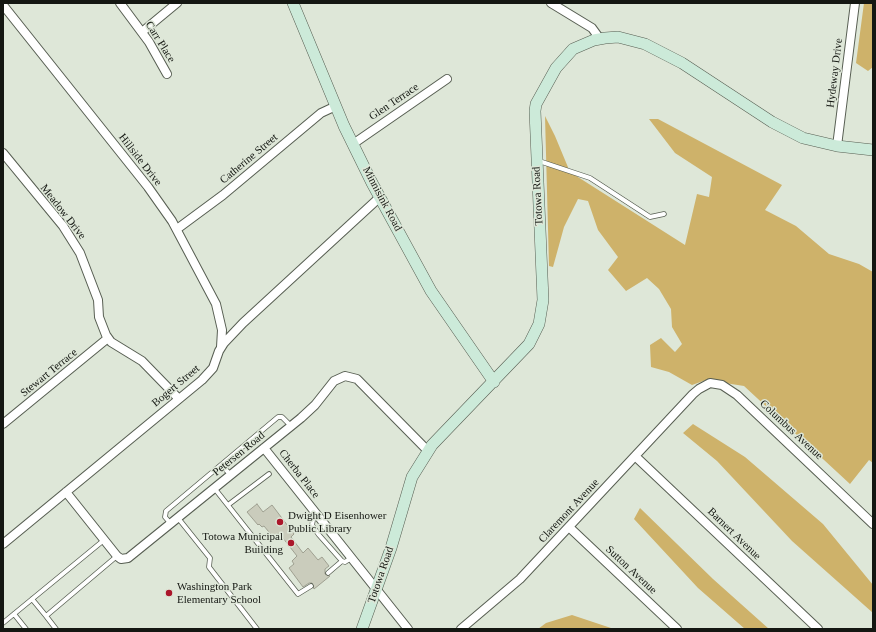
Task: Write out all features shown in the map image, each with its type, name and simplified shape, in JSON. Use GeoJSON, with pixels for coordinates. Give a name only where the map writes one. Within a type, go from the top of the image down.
{"type":"FeatureCollection","features":[{"type":"Feature","properties":{"kind":"main road","name":"Minnisink Road"},"geometry":{"type":"LineString","coordinates":[[293,3],[353,144],[380,197],[431,291],[494,382]]}},
{"type":"Feature","properties":{"kind":"main road","name":"Totowa Road"},"geometry":{"type":"LineString","coordinates":[[362,629],[391,548],[412,477],[428,451],[529,344],[541,316],[544,300],[535,122],[536,104],[556,68],[564,57],[582,44],[600,38],[618,37],[630,39],[659,50],[682,63],[772,122],[803,138],[838,146],[873,150]]}},
{"type":"Feature","properties":{"kind":"street","name":"Carr Place"},"geometry":{"type":"LineString","coordinates":[[120,3],[142,32],[167,74]]}},
{"type":"Feature","properties":{"kind":"street"},"geometry":{"type":"LineString","coordinates":[[142,32],[177,3]]}},
{"type":"Feature","properties":{"kind":"street"},"geometry":{"type":"LineString","coordinates":[[551,3],[592,28],[600,38]]}},
{"type":"Feature","properties":{"kind":"street","name":"Hydeway Drive"},"geometry":{"type":"LineString","coordinates":[[838,146],[855,3]]}},
{"type":"Feature","properties":{"kind":"street","name":"Hillside Drive"},"geometry":{"type":"LineString","coordinates":[[3,5],[148,188],[177,229],[216,304],[222,330],[221,347]]}},
{"type":"Feature","properties":{"kind":"street","name":"Glen Terrace"},"geometry":{"type":"LineString","coordinates":[[353,144],[447,80]]}},
{"type":"Feature","properties":{"kind":"street","name":"Catherine Street"},"geometry":{"type":"LineString","coordinates":[[177,229],[223,195],[322,113],[336,106]]}},
{"type":"Feature","properties":{"kind":"street","name":"Meadow Drive"},"geometry":{"type":"LineString","coordinates":[[3,153],[63,226],[80,253],[98,300],[102,328],[108,338]]}},
{"type":"Feature","properties":{"kind":"street","name":"Bogert Street"},"geometry":{"type":"LineString","coordinates":[[3,544],[209,374],[213,368],[221,347],[242,323],[380,197]]}},
{"type":"Feature","properties":{"kind":"street"},"geometry":{"type":"LineString","coordinates":[[108,338],[111,342],[142,361],[179,399]]}},
{"type":"Feature","properties":{"kind":"street","name":"Stewart Terrace"},"geometry":{"type":"LineString","coordinates":[[3,424],[108,338]]}},
{"type":"Feature","properties":{"kind":"street","name":"Petersen Road"},"geometry":{"type":"LineString","coordinates":[[117,556],[121,558],[128,558],[215,489],[292,426],[315,405],[334,381],[339,378],[351,376],[357,379],[428,451]]}},
{"type":"Feature","properties":{"kind":"street","name":"Columbus Avenue"},"geometry":{"type":"LineString","coordinates":[[686,401],[699,389],[710,383],[717,383],[730,389],[800,453],[873,524]]}},
{"type":"Feature","properties":{"kind":"street","name":"Claremont Avenue"},"geometry":{"type":"LineString","coordinates":[[461,629],[520,580],[686,401]]}},
{"type":"Feature","properties":{"kind":"street","name":"Cherba Place"},"geometry":{"type":"LineString","coordinates":[[264,448],[408,629]]}},
{"type":"Feature","properties":{"kind":"street","name":"Barnert Avenue"},"geometry":{"type":"LineString","coordinates":[[635,456],[818,629]]}},
{"type":"Feature","properties":{"kind":"street"},"geometry":{"type":"LineString","coordinates":[[66,492],[117,556]]}},
{"type":"Feature","properties":{"kind":"street","name":"Sutton Avenue"},"geometry":{"type":"LineString","coordinates":[[569,527],[677,629]]}},
{"type":"Feature","properties":{"kind":"lane"},"geometry":{"type":"LineString","coordinates":[[537,160],[590,178],[650,217],[664,214]]}},
{"type":"Feature","properties":{"kind":"lane"},"geometry":{"type":"LineString","coordinates":[[171,524],[165,517],[166,511],[278,417],[282,417],[292,426]]}},
{"type":"Feature","properties":{"kind":"lane"},"geometry":{"type":"LineString","coordinates":[[222,465],[231,475]]}},
{"type":"Feature","properties":{"kind":"lane"},"geometry":{"type":"LineString","coordinates":[[228,506],[269,474]]}},
{"type":"Feature","properties":{"kind":"lane"},"geometry":{"type":"LineString","coordinates":[[215,489],[298,594],[311,586]]}},
{"type":"Feature","properties":{"kind":"lane"},"geometry":{"type":"LineString","coordinates":[[317,514],[312,525],[342,561]]}},
{"type":"Feature","properties":{"kind":"lane"},"geometry":{"type":"LineString","coordinates":[[178,518],[210,558],[209,567],[257,629]]}},
{"type":"Feature","properties":{"kind":"lane"},"geometry":{"type":"LineString","coordinates":[[3,623],[104,540]]}},
{"type":"Feature","properties":{"kind":"lane"},"geometry":{"type":"LineString","coordinates":[[46,616],[117,556]]}},
{"type":"Feature","properties":{"kind":"lane"},"geometry":{"type":"LineString","coordinates":[[328,573],[342,561],[345,562],[352,558]]}},
{"type":"Feature","properties":{"kind":"lane"},"geometry":{"type":"LineString","coordinates":[[32,599],[56,629]]}},
{"type":"Feature","properties":{"kind":"lane"},"geometry":{"type":"LineString","coordinates":[[14,614],[26,629]]}},
{"type":"Feature","properties":{"kind":"shaded area"},"geometry":{"type":"Polygon","coordinates":[[[864,3],[873,3],[873,67],[868,71],[856,63],[864,3]]]}},
{"type":"Feature","properties":{"kind":"shaded area"},"geometry":{"type":"Polygon","coordinates":[[[545,116],[570,172],[685,245],[697,194],[709,197],[712,177],[675,153],[649,119],[658,119],[782,185],[765,210],[796,226],[829,254],[859,264],[873,272],[873,463],[869,460],[850,484],[744,386],[706,380],[692,385],[669,372],[651,367],[650,345],[661,338],[675,352],[682,344],[672,327],[671,309],[659,289],[647,278],[626,291],[608,270],[618,257],[598,230],[588,201],[578,199],[564,227],[553,267],[549,266],[545,116]]]}},
{"type":"Feature","properties":{"kind":"shaded area"},"geometry":{"type":"Polygon","coordinates":[[[693,424],[745,457],[823,524],[873,585],[873,613],[792,541],[717,461],[683,433],[693,424]]]}},
{"type":"Feature","properties":{"kind":"shaded area"},"geometry":{"type":"Polygon","coordinates":[[[640,508],[713,579],[769,629],[745,629],[698,588],[634,519],[640,508]]]}},
{"type":"Feature","properties":{"kind":"shaded area"},"geometry":{"type":"Polygon","coordinates":[[[572,615],[613,629],[538,629],[546,623],[572,615]]]}},
{"type":"Feature","properties":{"kind":"building","name":"Totowa Municipal Building"},"geometry":{"type":"Polygon","coordinates":[[[257,504],[263,512],[272,505],[294,534],[291,537],[303,553],[308,548],[318,560],[322,557],[329,566],[325,569],[325,574],[330,576],[314,589],[312,583],[309,583],[303,587],[289,568],[294,564],[292,561],[297,556],[279,533],[273,537],[264,526],[262,527],[259,524],[258,525],[247,512],[257,504]]]}},
{"type":"Feature","properties":{"kind":"place","name":"Dwight D Eisenhower Public Library"},"geometry":{"type":"Point","coordinates":[280,522]}},
{"type":"Feature","properties":{"kind":"place","name":"Totowa Municipal Building"},"geometry":{"type":"Point","coordinates":[291,543]}},
{"type":"Feature","properties":{"kind":"place","name":"Washington Park Elementary School"},"geometry":{"type":"Point","coordinates":[169,593]}}]}
